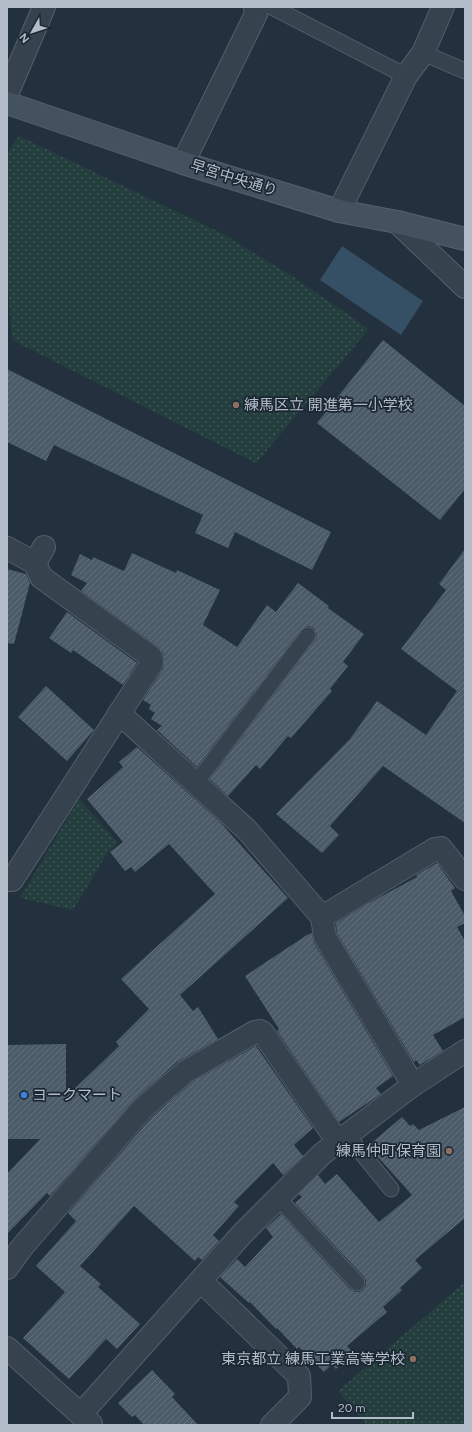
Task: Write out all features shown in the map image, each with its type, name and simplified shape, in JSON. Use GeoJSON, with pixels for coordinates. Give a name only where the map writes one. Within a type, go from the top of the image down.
{"type":"FeatureCollection","features":[{"type":"Feature","properties":{"kind":"street"},"geometry":{"type":"LineString","coordinates":[[7,94],[44,7]]}},
{"type":"Feature","properties":{"kind":"street"},"geometry":{"type":"LineString","coordinates":[[183,163],[256,14],[255,7]]}},
{"type":"Feature","properties":{"kind":"street"},"geometry":{"type":"LineString","coordinates":[[339,211],[406,76],[423,53],[443,7]]}},
{"type":"Feature","properties":{"kind":"street","name":"早宮中央通り"},"geometry":{"type":"LineString","coordinates":[[7,103],[183,163],[339,211],[397,222],[465,239]]}},
{"type":"Feature","properties":{"kind":"street"},"geometry":{"type":"LineString","coordinates":[[397,222],[465,287]]}},
{"type":"Feature","properties":{"kind":"street"},"geometry":{"type":"LineString","coordinates":[[7,548],[39,555],[41,577],[150,657],[152,660],[152,663],[16,874],[12,880],[7,880]]}},
{"type":"Feature","properties":{"kind":"street"},"geometry":{"type":"LineString","coordinates":[[119,713],[247,830],[322,917],[325,937],[413,1085]]}},
{"type":"Feature","properties":{"kind":"street"},"geometry":{"type":"LineString","coordinates":[[322,917],[435,849],[441,848],[465,879]]}},
{"type":"Feature","properties":{"kind":"street"},"geometry":{"type":"LineString","coordinates":[[7,1268],[23,1246],[143,1108],[186,1072],[255,1032],[260,1031],[263,1033],[342,1139]]}},
{"type":"Feature","properties":{"kind":"street"},"geometry":{"type":"LineString","coordinates":[[7,1348],[86,1420],[201,1281],[243,1233],[322,1154],[413,1085],[465,1051]]}},
{"type":"Feature","properties":{"kind":"street"},"geometry":{"type":"LineString","coordinates":[[201,1281],[299,1376],[300,1397],[272,1425]]}},
{"type":"Feature","properties":{"kind":"lane"},"geometry":{"type":"LineString","coordinates":[[272,7],[406,76]]}},
{"type":"Feature","properties":{"kind":"lane"},"geometry":{"type":"LineString","coordinates":[[423,53],[465,71]]}},
{"type":"Feature","properties":{"kind":"lane"},"geometry":{"type":"LineString","coordinates":[[196,784],[308,635]]}},
{"type":"Feature","properties":{"kind":"lane"},"geometry":{"type":"LineString","coordinates":[[342,1139],[391,1189]]}},
{"type":"Feature","properties":{"kind":"lane"},"geometry":{"type":"LineString","coordinates":[[278,1198],[357,1283]]}},
{"type":"Feature","properties":{"kind":"green space"},"geometry":{"type":"Polygon","coordinates":[[[19,136],[223,234],[295,278],[369,329],[256,463],[12,340],[7,270],[7,154],[19,136]]]}},
{"type":"Feature","properties":{"kind":"green space"},"geometry":{"type":"Polygon","coordinates":[[[79,799],[118,843],[108,852],[73,910],[20,898],[79,799]]]}},
{"type":"Feature","properties":{"kind":"green space","name":"東京都立 練馬工業高等学校"},"geometry":{"type":"Polygon","coordinates":[[[465,1282],[465,1425],[367,1425],[338,1391],[465,1282]]]}},
{"type":"Feature","properties":{"kind":"water"},"geometry":{"type":"Polygon","coordinates":[[[342,246],[423,301],[401,335],[320,280],[342,246]]]}},
{"type":"Feature","properties":{"kind":"building"},"geometry":{"type":"Polygon","coordinates":[[[383,340],[465,406],[465,489],[440,520],[317,423],[383,340]]]}},
{"type":"Feature","properties":{"kind":"building"},"geometry":{"type":"Polygon","coordinates":[[[7,369],[331,532],[312,570],[235,532],[228,548],[195,533],[203,515],[54,445],[46,461],[7,442],[7,369]]]}},
{"type":"Feature","properties":{"kind":"building"},"geometry":{"type":"Polygon","coordinates":[[[465,549],[465,823],[383,766],[330,826],[339,835],[322,853],[276,814],[350,739],[377,701],[426,735],[457,691],[401,649],[446,590],[439,584],[465,549]]]}},
{"type":"Feature","properties":{"kind":"building"},"geometry":{"type":"Polygon","coordinates":[[[132,553],[176,573],[177,570],[220,590],[203,625],[237,647],[267,605],[276,612],[298,583],[329,606],[328,608],[364,634],[343,662],[348,666],[330,689],[332,691],[291,738],[288,736],[260,769],[256,765],[228,796],[210,779],[315,640],[317,636],[316,632],[314,628],[309,626],[301,630],[197,767],[157,730],[162,726],[151,719],[155,713],[149,709],[151,705],[143,700],[163,669],[163,653],[158,647],[81,591],[87,583],[71,575],[80,554],[92,560],[93,557],[124,571],[132,553]]]}},
{"type":"Feature","properties":{"kind":"building"},"geometry":{"type":"Polygon","coordinates":[[[7,569],[26,574],[30,583],[14,644],[7,643],[7,569]]]}},
{"type":"Feature","properties":{"kind":"building"},"geometry":{"type":"Polygon","coordinates":[[[67,612],[137,663],[123,685],[73,650],[71,653],[49,638],[67,612]]]}},
{"type":"Feature","properties":{"kind":"building"},"geometry":{"type":"Polygon","coordinates":[[[46,686],[94,730],[67,761],[18,717],[46,686]]]}},
{"type":"Feature","properties":{"kind":"building"},"geometry":{"type":"Polygon","coordinates":[[[137,747],[220,822],[288,898],[180,995],[193,1011],[198,1007],[218,1039],[177,1062],[135,1099],[50,1196],[47,1193],[7,1234],[7,1174],[40,1139],[7,1139],[7,1045],[66,1044],[66,1097],[119,1046],[116,1042],[149,1009],[121,979],[215,894],[169,844],[135,872],[131,867],[125,871],[110,852],[123,842],[87,799],[123,767],[119,762],[137,747]]]}},
{"type":"Feature","properties":{"kind":"building"},"geometry":{"type":"Polygon","coordinates":[[[437,863],[455,888],[451,891],[465,916],[465,923],[457,927],[465,941],[465,1017],[433,1035],[443,1051],[420,1065],[416,1060],[414,1062],[337,933],[336,923],[417,877],[416,875],[437,863]]]}},
{"type":"Feature","properties":{"kind":"building"},"geometry":{"type":"Polygon","coordinates":[[[312,933],[314,943],[393,1076],[376,1088],[381,1094],[339,1122],[277,1031],[279,1029],[245,976],[312,933]]]}},
{"type":"Feature","properties":{"kind":"building"},"geometry":{"type":"Polygon","coordinates":[[[256,1046],[313,1128],[294,1145],[303,1156],[283,1175],[273,1163],[234,1202],[239,1206],[213,1235],[219,1241],[202,1260],[198,1257],[195,1261],[134,1206],[80,1266],[101,1284],[98,1287],[140,1324],[117,1349],[106,1339],[69,1379],[23,1338],[65,1292],[36,1266],[76,1221],[68,1213],[152,1117],[192,1082],[256,1046]]]}},
{"type":"Feature","properties":{"kind":"building"},"geometry":{"type":"Polygon","coordinates":[[[465,1107],[465,1218],[415,1260],[422,1268],[400,1288],[402,1290],[383,1307],[387,1312],[347,1346],[353,1352],[336,1369],[332,1364],[324,1372],[299,1347],[297,1349],[250,1302],[249,1303],[220,1277],[237,1259],[245,1267],[273,1237],[266,1228],[281,1214],[350,1289],[355,1292],[363,1290],[366,1285],[364,1277],[295,1203],[302,1197],[299,1194],[318,1175],[325,1184],[337,1174],[379,1222],[412,1195],[368,1146],[402,1117],[410,1126],[413,1124],[419,1130],[465,1107]]]}},
{"type":"Feature","properties":{"kind":"building"},"geometry":{"type":"Polygon","coordinates":[[[152,1370],[175,1394],[172,1397],[198,1425],[144,1425],[135,1415],[132,1417],[118,1403],[152,1370]]]}},
{"type":"Feature","properties":{"kind":"place","name":"練馬区立 開進第一小学校"},"geometry":{"type":"Point","coordinates":[236,405]}},
{"type":"Feature","properties":{"kind":"place","name":"ヨークマート"},"geometry":{"type":"Point","coordinates":[24,1095]}},
{"type":"Feature","properties":{"kind":"place","name":"練馬仲町保育園"},"geometry":{"type":"Point","coordinates":[449,1151]}},
{"type":"Feature","properties":{"kind":"place","name":"東京都立 練馬工業高等学校"},"geometry":{"type":"Point","coordinates":[413,1359]}}]}
